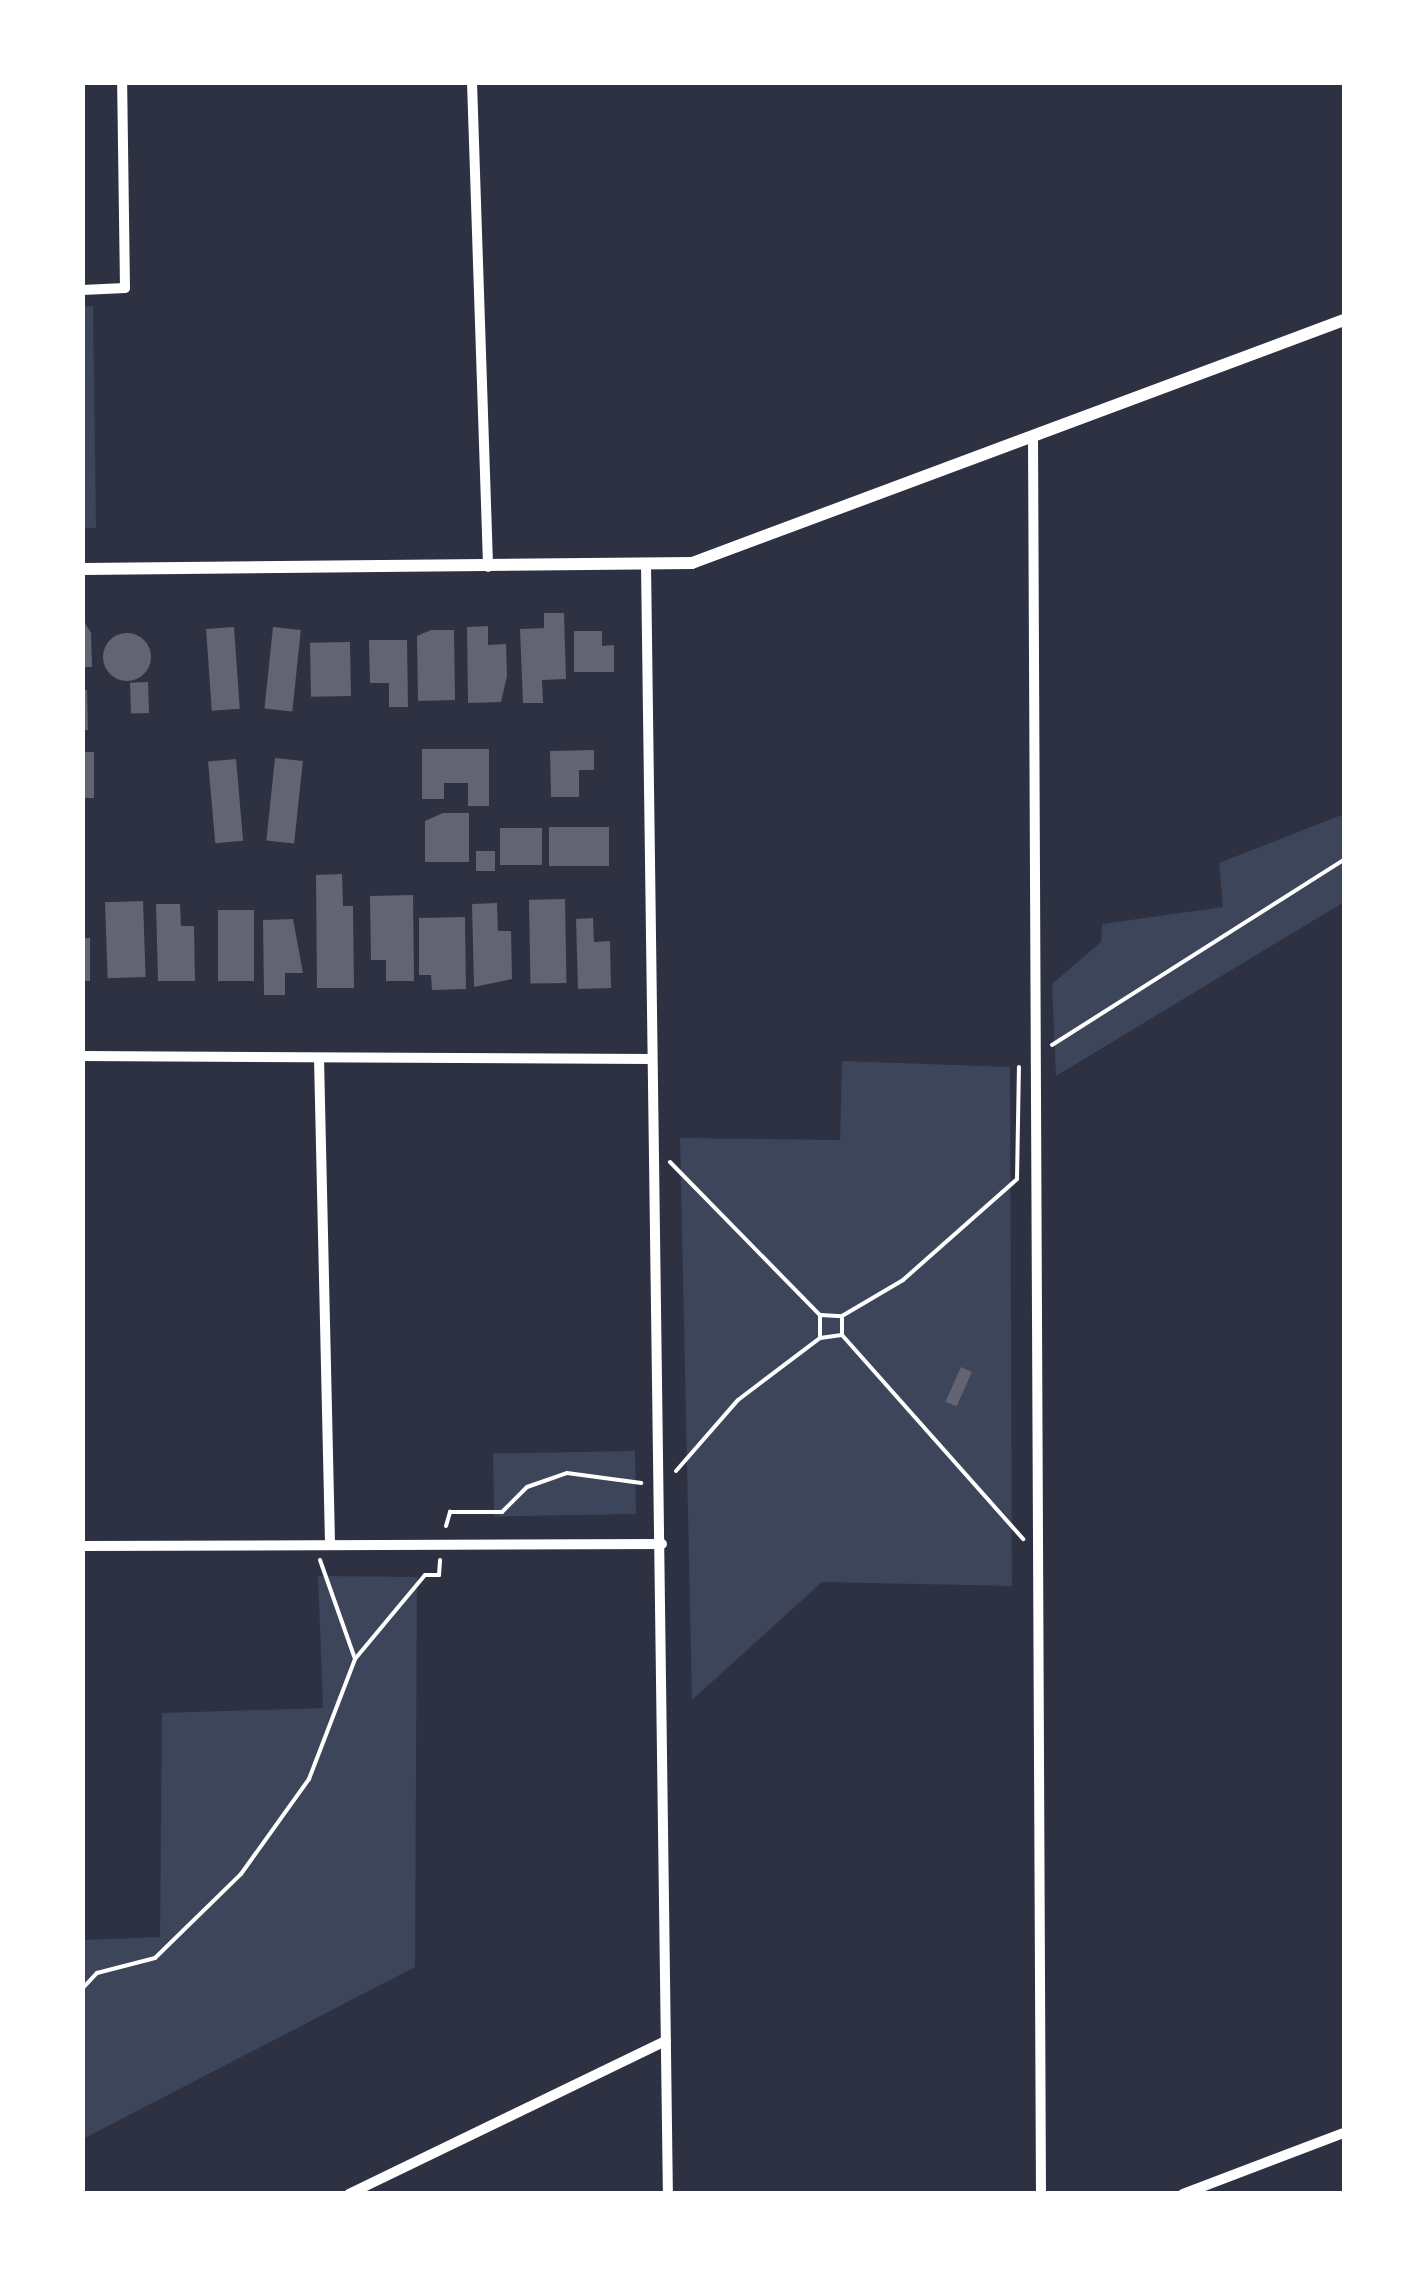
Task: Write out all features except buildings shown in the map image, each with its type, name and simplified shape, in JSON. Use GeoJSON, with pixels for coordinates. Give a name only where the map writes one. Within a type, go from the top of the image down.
{"type":"FeatureCollection","features":[{"type":"Feature","properties":{"kind":"street"},"geometry":{"type":"LineString","coordinates":[[82,290],[124,288],[122,82]]}},
{"type":"Feature","properties":{"kind":"street"},"geometry":{"type":"LineString","coordinates":[[472,82],[488,568]]}},
{"type":"Feature","properties":{"kind":"street"},"geometry":{"type":"LineString","coordinates":[[82,570],[692,563],[1344,320]]}},
{"type":"Feature","properties":{"kind":"street"},"geometry":{"type":"LineString","coordinates":[[1033,436],[1041,2194]]}},
{"type":"Feature","properties":{"kind":"street"},"geometry":{"type":"LineString","coordinates":[[646,564],[662,1482],[668,2194]]}},
{"type":"Feature","properties":{"kind":"street"},"geometry":{"type":"LineString","coordinates":[[82,1056],[652,1059]]}},
{"type":"Feature","properties":{"kind":"street"},"geometry":{"type":"LineString","coordinates":[[319,1058],[330,1544]]}},
{"type":"Feature","properties":{"kind":"street"},"geometry":{"type":"LineString","coordinates":[[82,1546],[662,1544]]}},
{"type":"Feature","properties":{"kind":"street"},"geometry":{"type":"LineString","coordinates":[[349,2194],[666,2041]]}},
{"type":"Feature","properties":{"kind":"street"},"geometry":{"type":"LineString","coordinates":[[1182,2194],[1344,2133]]}},
{"type":"Feature","properties":{"kind":"path"},"geometry":{"type":"LineString","coordinates":[[820,1315],[842,1316],[929,1259],[1016,1180],[1017,1068],[1344,860]]}},
{"type":"Feature","properties":{"kind":"path"},"geometry":{"type":"LineString","coordinates":[[656,1154],[689,1172],[820,1315],[820,1338]]}},
{"type":"Feature","properties":{"kind":"path"},"geometry":{"type":"LineString","coordinates":[[842,1316],[842,1335],[1014,1534],[1037,1546]]}},
{"type":"Feature","properties":{"kind":"path"},"geometry":{"type":"LineString","coordinates":[[82,1989],[97,1973],[155,1958],[241,1874],[309,1779],[355,1659],[425,1575],[439,1574],[441,1544],[450,1512],[502,1512],[527,1488],[567,1473],[662,1482],[738,1400],[820,1338],[842,1335]]}},
{"type":"Feature","properties":{"kind":"path"},"geometry":{"type":"LineString","coordinates":[[312,1544],[346,1615],[355,1659]]}},
{"type":"Feature","properties":{"kind":"shaded area"},"geometry":{"type":"Polygon","coordinates":[[[82,306],[93,306],[96,528],[83,528],[82,306]]]}},
{"type":"Feature","properties":{"kind":"shaded area"},"geometry":{"type":"Polygon","coordinates":[[[1344,814],[1344,902],[1056,1076],[1052,984],[1101,942],[1102,924],[1223,907],[1219,863],[1344,814]]]}},
{"type":"Feature","properties":{"kind":"shaded area"},"geometry":{"type":"Polygon","coordinates":[[[842,1061],[1010,1067],[1012,1586],[822,1582],[692,1700],[680,1138],[840,1140],[842,1061]]]}},
{"type":"Feature","properties":{"kind":"shaded area"},"geometry":{"type":"Polygon","coordinates":[[[635,1451],[636,1514],[494,1516],[493,1453],[635,1451]]]}},
{"type":"Feature","properties":{"kind":"shaded area"},"geometry":{"type":"Polygon","coordinates":[[[318,1576],[417,1577],[415,1967],[83,2139],[83,1940],[160,1937],[162,1713],[323,1708],[318,1576]]]}}]}
